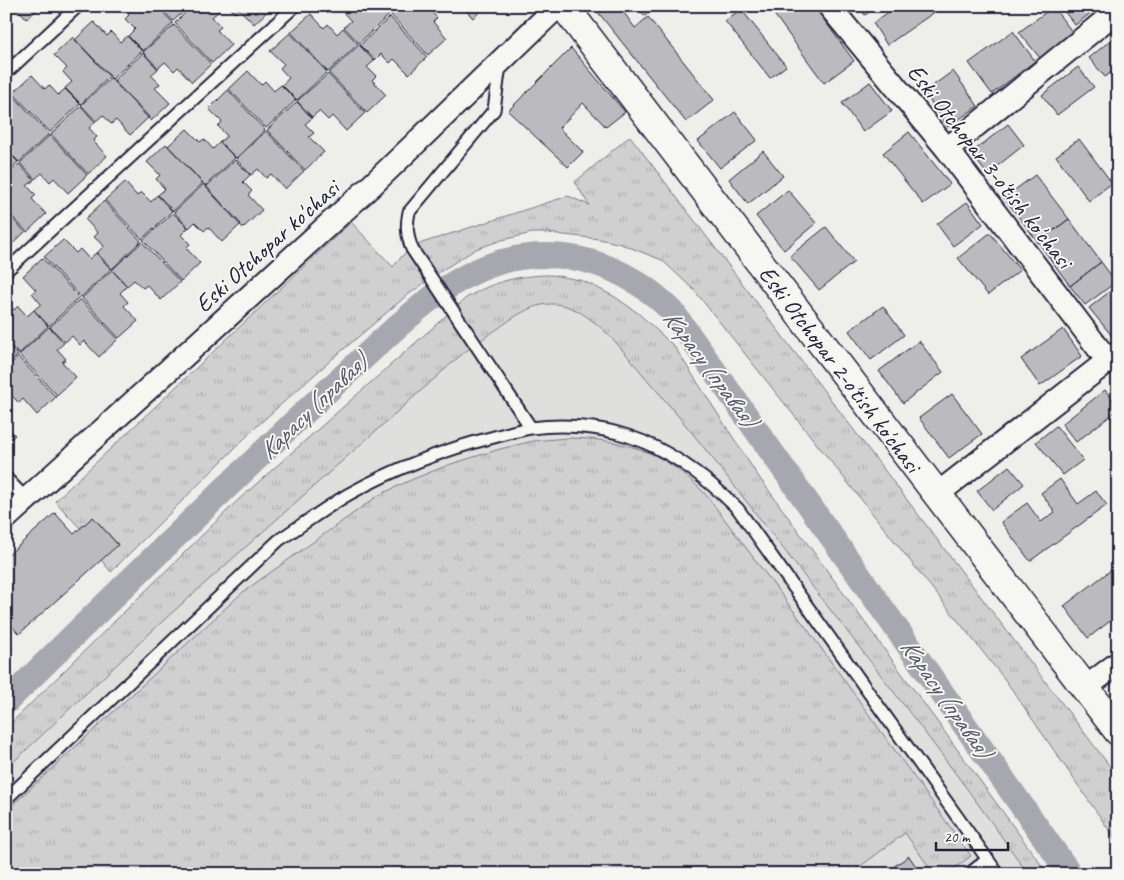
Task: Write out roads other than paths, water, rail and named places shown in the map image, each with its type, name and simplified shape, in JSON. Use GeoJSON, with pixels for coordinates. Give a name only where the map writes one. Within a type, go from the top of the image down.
{"type":"FeatureCollection","features":[{"type":"Feature","properties":{"kind":"street","name":"Eski Otchopar 3-o'tish ko'chasi"},"geometry":{"type":"LineString","coordinates":[[829,6],[1113,357]]}},
{"type":"Feature","properties":{"kind":"street","name":"Eski Otchopar ko'chasi"},"geometry":{"type":"LineString","coordinates":[[6,518],[372,185],[555,8]]}},
{"type":"Feature","properties":{"kind":"street","name":"Eski Otchopar 2-o'tish ko'chasi"},"geometry":{"type":"LineString","coordinates":[[555,8],[936,494],[1118,731]]}},
{"type":"Feature","properties":{"kind":"street"},"geometry":{"type":"LineString","coordinates":[[946,149],[1118,10]]}},
{"type":"Feature","properties":{"kind":"street"},"geometry":{"type":"LineString","coordinates":[[936,494],[1113,357]]}},
{"type":"Feature","properties":{"kind":"street"},"geometry":{"type":"LineString","coordinates":[[1085,688],[1118,663]]}},
{"type":"Feature","properties":{"kind":"lane"},"geometry":{"type":"LineString","coordinates":[[6,73],[78,6]]}},
{"type":"Feature","properties":{"kind":"lane"},"geometry":{"type":"LineString","coordinates":[[6,271],[295,6]]}},
{"type":"Feature","properties":{"kind":"lane"},"geometry":{"type":"LineString","coordinates":[[501,60],[494,110],[417,200],[409,212],[407,225],[412,249],[531,428]]}},
{"type":"Feature","properties":{"kind":"lane"},"geometry":{"type":"LineString","coordinates":[[6,799],[280,540],[348,495],[419,461],[470,444],[531,428],[575,427],[627,436],[668,454],[717,488],[747,521],[998,874]]}},
{"type":"Feature","properties":{"kind":"lane"},"geometry":{"type":"LineString","coordinates":[[6,478],[27,500]]}},
{"type":"Feature","properties":{"kind":"lane"},"geometry":{"type":"LineString","coordinates":[[969,874],[988,859]]}},
{"type":"Feature","properties":{"kind":"waterway","name":"Карасу (правая)"},"geometry":{"type":"LineString","coordinates":[[6,702],[293,424],[392,331],[426,303],[461,279],[480,269],[500,262],[524,257],[571,257],[593,262],[635,281],[672,311],[1070,874]]}}]}
